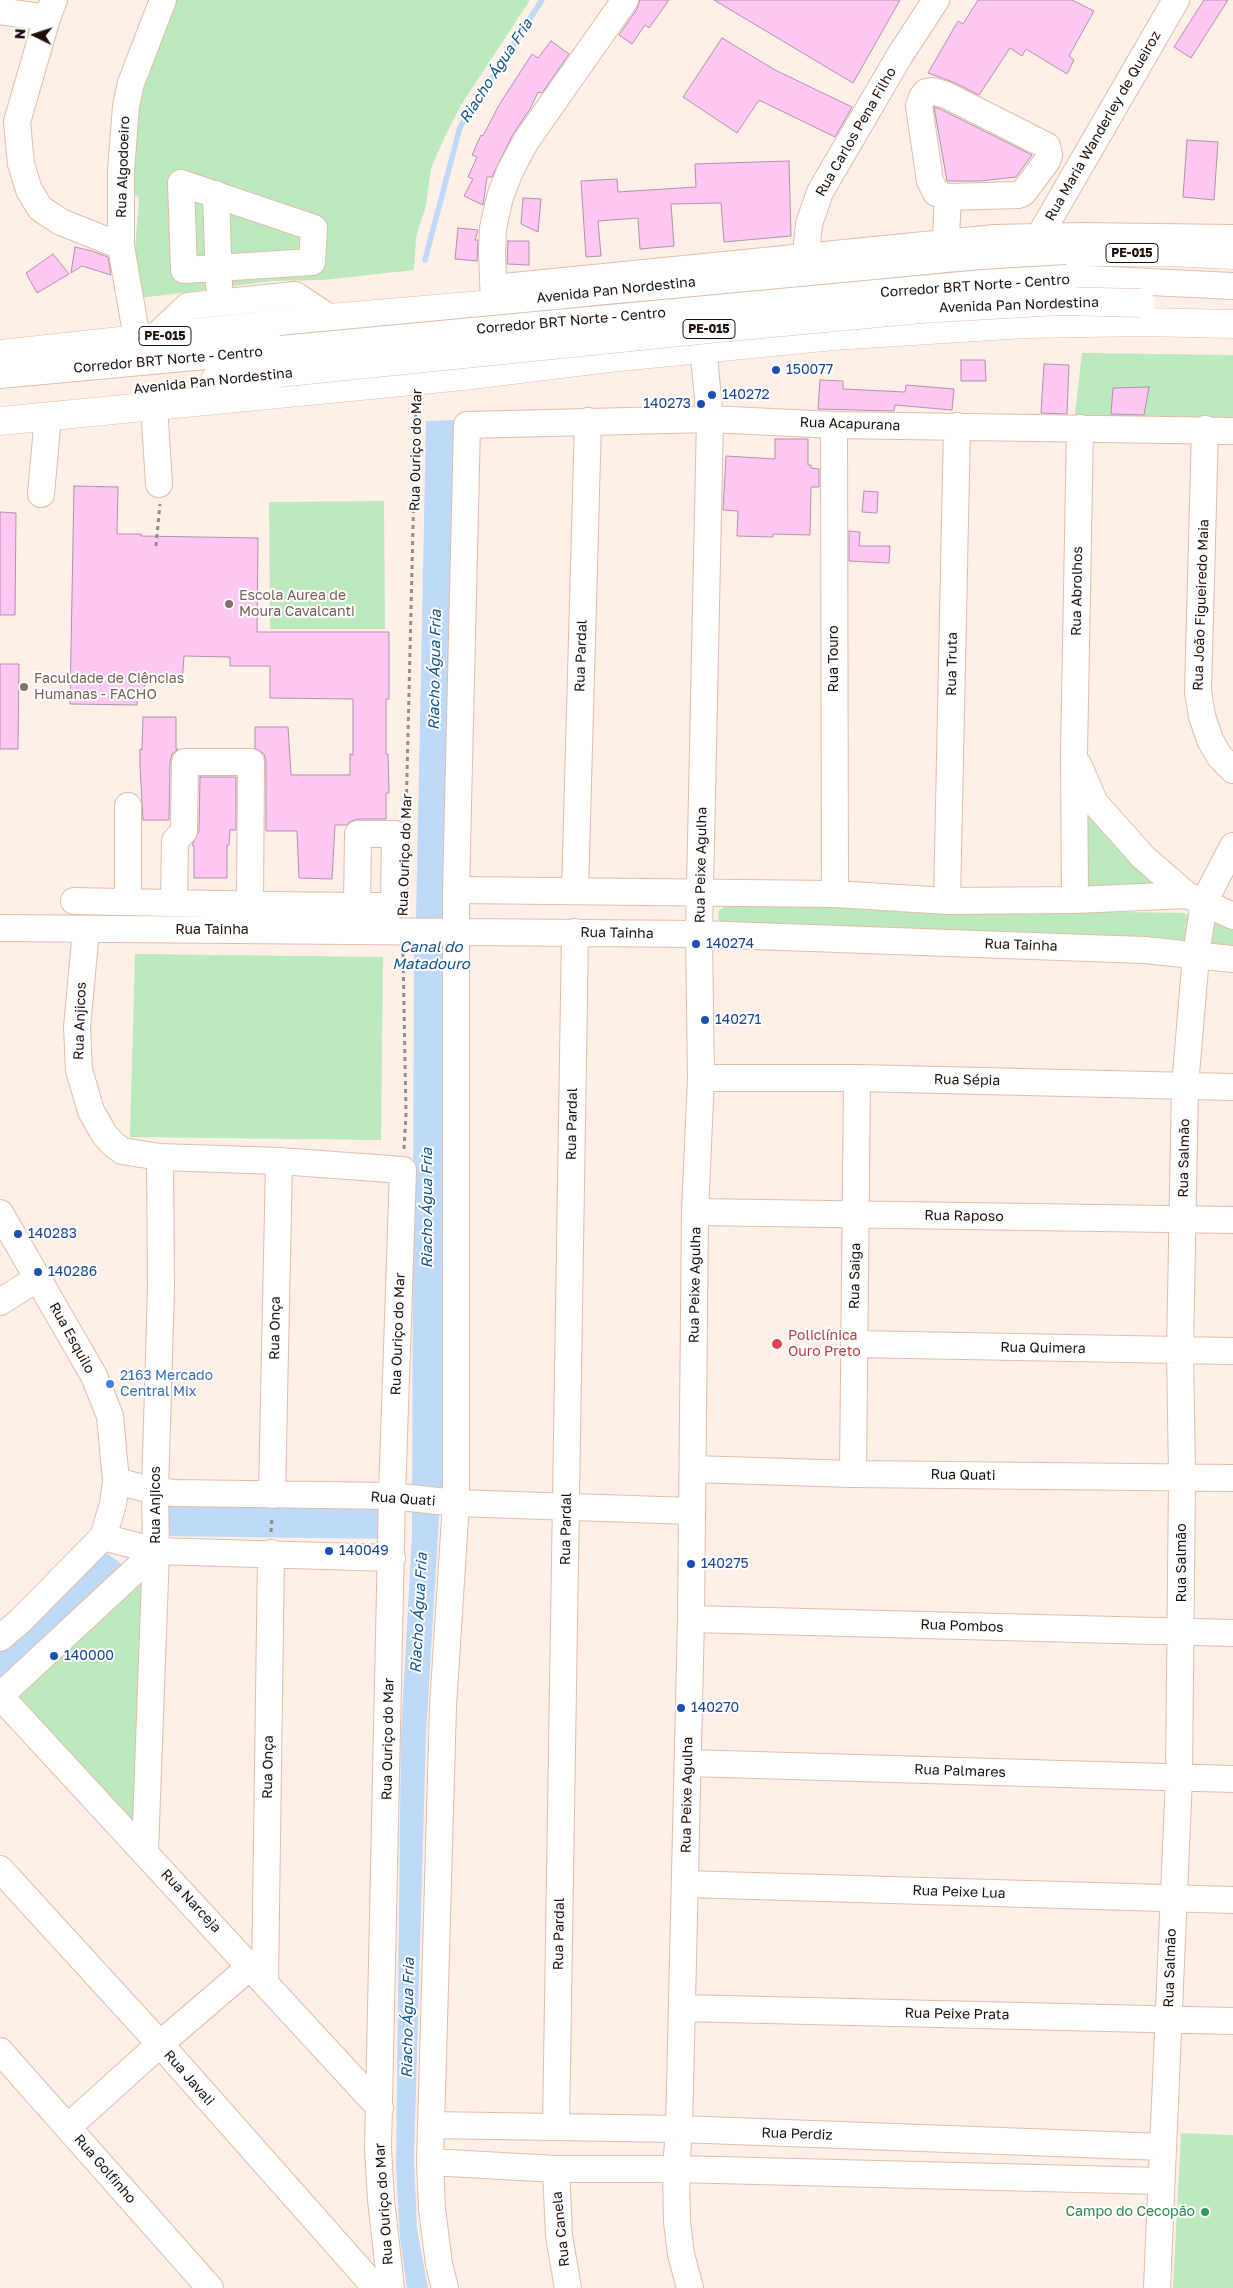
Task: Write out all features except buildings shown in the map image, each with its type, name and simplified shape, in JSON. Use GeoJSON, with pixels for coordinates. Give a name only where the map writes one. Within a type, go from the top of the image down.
{"type":"FeatureCollection","features":[{"type":"Feature","properties":{"kind":"highway","name":"Avenida Pan Nordestina"},"geometry":{"type":"LineString","coordinates":[[0,354],[330,318],[494,296],[594,291],[697,282],[805,264],[945,250],[1035,245],[1233,255]]}},
{"type":"Feature","properties":{"kind":"highway"},"geometry":{"type":"LineString","coordinates":[[594,291],[614,312],[618,325],[617,338],[602,360]]}},
{"type":"Feature","properties":{"kind":"highway","name":"Avenida Pan Nordestina"},"geometry":{"type":"LineString","coordinates":[[0,403],[280,361],[709,329],[921,309],[1059,301],[1233,307]]}},
{"type":"Feature","properties":{"kind":"highway","name":"Avenida Pan Nordestina"},"geometry":{"type":"LineString","coordinates":[[0,421],[833,336],[1025,324],[1144,322],[1233,324]]}},
{"type":"Feature","properties":{"kind":"street","name":"Rua Algodoeiro"},"geometry":{"type":"LineString","coordinates":[[146,339],[121,246],[121,171],[126,106],[134,74],[163,0]]}},
{"type":"Feature","properties":{"kind":"street","name":"Rua Carlos Pena Filho"},"geometry":{"type":"LineString","coordinates":[[805,264],[809,224],[820,192],[900,56],[936,0]]}},
{"type":"Feature","properties":{"kind":"street","name":"Rua Maria Wanderley de Queiroz"},"geometry":{"type":"LineString","coordinates":[[1035,245],[1176,0]]}},
{"type":"Feature","properties":{"kind":"street"},"geometry":{"type":"LineString","coordinates":[[619,2],[526,141],[510,171],[500,197],[493,228],[494,296],[805,264]]}},
{"type":"Feature","properties":{"kind":"street"},"geometry":{"type":"LineString","coordinates":[[0,11],[51,9],[17,122],[20,164],[29,190],[40,208],[46,213],[61,222],[121,246]]}},
{"type":"Feature","properties":{"kind":"street"},"geometry":{"type":"LineString","coordinates":[[933,91],[946,95],[1047,146],[1049,155],[1047,161],[1024,193],[948,197],[936,193],[930,181],[919,106],[926,92],[933,91]]}},
{"type":"Feature","properties":{"kind":"street"},"geometry":{"type":"LineString","coordinates":[[182,183],[314,228],[312,262],[218,268],[184,270],[182,183]]}},
{"type":"Feature","properties":{"kind":"street"},"geometry":{"type":"LineString","coordinates":[[216,194],[221,303]]}},
{"type":"Feature","properties":{"kind":"street"},"geometry":{"type":"LineString","coordinates":[[945,250],[948,197]]}},
{"type":"Feature","properties":{"kind":"street"},"geometry":{"type":"LineString","coordinates":[[1035,245],[1233,238]]}},
{"type":"Feature","properties":{"kind":"street","name":"Corredor BRT Norte - Centro"},"geometry":{"type":"LineString","coordinates":[[0,375],[280,361],[973,284],[1067,278],[1233,286]]}},
{"type":"Feature","properties":{"kind":"street","name":"Rua Peixe Agulha"},"geometry":{"type":"LineString","coordinates":[[690,2288],[681,2254],[677,2222],[676,2168],[679,2130],[691,1619],[695,1212],[701,1078],[699,934],[710,419],[697,282]]}},
{"type":"Feature","properties":{"kind":"street"},"geometry":{"type":"LineString","coordinates":[[146,339],[188,306],[295,295],[330,318]]}},
{"type":"Feature","properties":{"kind":"street"},"geometry":{"type":"LineString","coordinates":[[154,405],[159,484]]}},
{"type":"Feature","properties":{"kind":"street"},"geometry":{"type":"LineString","coordinates":[[41,494],[48,416]]}},
{"type":"Feature","properties":{"kind":"street","name":"Rua Acapurana"},"geometry":{"type":"LineString","coordinates":[[456,890],[467,425],[710,419],[834,424],[1205,429],[1233,431]]}},
{"type":"Feature","properties":{"kind":"street","name":"Rua Pardal"},"geometry":{"type":"LineString","coordinates":[[574,891],[588,421]]}},
{"type":"Feature","properties":{"kind":"street","name":"Rua Touro"},"geometry":{"type":"LineString","coordinates":[[834,424],[835,894]]}},
{"type":"Feature","properties":{"kind":"street","name":"Rua Truta"},"geometry":{"type":"LineString","coordinates":[[947,901],[956,426]]}},
{"type":"Feature","properties":{"kind":"street","name":"Rua Abrolhos"},"geometry":{"type":"LineString","coordinates":[[1076,900],[1074,754],[1080,428]]}},
{"type":"Feature","properties":{"kind":"street","name":"Rua João Figueiredo Maia"},"geometry":{"type":"LineString","coordinates":[[1205,429],[1198,692],[1202,716],[1210,740],[1220,757],[1233,770]]}},
{"type":"Feature","properties":{"kind":"street","name":"Rua Abrolhos"},"geometry":{"type":"LineString","coordinates":[[1074,754],[1095,803],[1143,857],[1195,899],[1233,916]]}},
{"type":"Feature","properties":{"kind":"street"},"geometry":{"type":"LineString","coordinates":[[174,903],[175,841],[184,831],[185,762],[250,762],[260,904],[270,931]]}},
{"type":"Feature","properties":{"kind":"street"},"geometry":{"type":"LineString","coordinates":[[128,806],[128,902]]}},
{"type":"Feature","properties":{"kind":"street","name":"Rua Salmão"},"geometry":{"type":"LineString","coordinates":[[1157,2288],[1178,1777],[1182,1477],[1180,1350],[1184,1219],[1185,1086],[1196,956],[1195,899],[1233,846]]}},
{"type":"Feature","properties":{"kind":"street"},"geometry":{"type":"LineString","coordinates":[[445,2288],[436,2246],[430,2162],[443,1706],[451,1503],[453,931],[456,890],[835,894],[947,901],[1195,899]]}},
{"type":"Feature","properties":{"kind":"street"},"geometry":{"type":"LineString","coordinates":[[74,901],[357,906]]}},
{"type":"Feature","properties":{"kind":"street","name":"Rua Tainha"},"geometry":{"type":"LineString","coordinates":[[0,928],[699,934],[1144,950],[1233,959]]}},
{"type":"Feature","properties":{"kind":"street","name":"Rua Anjicos"},"geometry":{"type":"LineString","coordinates":[[86,930],[77,1027],[79,1070],[91,1111],[104,1134],[122,1151],[160,1157],[279,1161],[403,1170]]}},
{"type":"Feature","properties":{"kind":"street","name":"Rua Pardal"},"geometry":{"type":"LineString","coordinates":[[556,2126],[575,932]]}},
{"type":"Feature","properties":{"kind":"street","name":"Rua Sépia"},"geometry":{"type":"LineString","coordinates":[[701,1078],[857,1078],[1233,1086]]}},
{"type":"Feature","properties":{"kind":"street","name":"Rua Saiga"},"geometry":{"type":"LineString","coordinates":[[853,1474],[857,1078]]}},
{"type":"Feature","properties":{"kind":"street","name":"Rua Anjicos"},"geometry":{"type":"LineString","coordinates":[[145,1852],[156,1550],[155,1491],[160,1288],[160,1157]]}},
{"type":"Feature","properties":{"kind":"street","name":"Rua Onça"},"geometry":{"type":"LineString","coordinates":[[272,1504],[279,1161]]}},
{"type":"Feature","properties":{"kind":"street","name":"Rua Ouriço do Mar"},"geometry":{"type":"LineString","coordinates":[[392,2288],[381,2200],[378,2149],[403,1170]]}},
{"type":"Feature","properties":{"kind":"street","name":"Rua Raposo"},"geometry":{"type":"LineString","coordinates":[[695,1212],[1233,1220]]}},
{"type":"Feature","properties":{"kind":"street","name":"Rua Esquilo"},"geometry":{"type":"LineString","coordinates":[[0,1213],[94,1376],[110,1416],[116,1481],[113,1504],[103,1537],[20,1621],[0,1638]]}},
{"type":"Feature","properties":{"kind":"street"},"geometry":{"type":"LineString","coordinates":[[0,1302],[38,1278]]}},
{"type":"Feature","properties":{"kind":"street","name":"Rua Quimera"},"geometry":{"type":"LineString","coordinates":[[854,1344],[1233,1351]]}},
{"type":"Feature","properties":{"kind":"street","name":"Rua Quati"},"geometry":{"type":"LineString","coordinates":[[693,1469],[853,1474],[1233,1478]]}},
{"type":"Feature","properties":{"kind":"street","name":"Rua Quati"},"geometry":{"type":"LineString","coordinates":[[116,1481],[155,1491],[272,1504],[395,1498],[451,1503],[566,1508],[691,1510]]}},
{"type":"Feature","properties":{"kind":"street"},"geometry":{"type":"LineString","coordinates":[[103,1537],[156,1550],[271,1545],[392,1549]]}},
{"type":"Feature","properties":{"kind":"street","name":"Rua Onça"},"geometry":{"type":"LineString","coordinates":[[258,1974],[271,1545]]}},
{"type":"Feature","properties":{"kind":"street"},"geometry":{"type":"LineString","coordinates":[[0,1696],[156,1550]]}},
{"type":"Feature","properties":{"kind":"street","name":"Rua Pombos"},"geometry":{"type":"LineString","coordinates":[[691,1619],[1233,1633]]}},
{"type":"Feature","properties":{"kind":"street","name":"Rua Narceja"},"geometry":{"type":"LineString","coordinates":[[0,1696],[380,2108]]}},
{"type":"Feature","properties":{"kind":"street","name":"Rua Palmares"},"geometry":{"type":"LineString","coordinates":[[688,1763],[1233,1779]]}},
{"type":"Feature","properties":{"kind":"street","name":"Rua Javali"},"geometry":{"type":"LineString","coordinates":[[0,1869],[160,2044],[316,2223],[376,2288]]}},
{"type":"Feature","properties":{"kind":"street","name":"Rua Peixe Lua"},"geometry":{"type":"LineString","coordinates":[[684,1884],[1233,1900]]}},
{"type":"Feature","properties":{"kind":"street"},"geometry":{"type":"LineString","coordinates":[[68,2127],[160,2044],[258,1974]]}},
{"type":"Feature","properties":{"kind":"street","name":"Rua Peixe Prata"},"geometry":{"type":"LineString","coordinates":[[682,2008],[1233,2021]]}},
{"type":"Feature","properties":{"kind":"street","name":"Rua Golfinho"},"geometry":{"type":"LineString","coordinates":[[0,2051],[210,2288]]}},
{"type":"Feature","properties":{"kind":"street","name":"Rua Perdiz"},"geometry":{"type":"LineString","coordinates":[[431,2125],[556,2126],[1163,2147]]}},
{"type":"Feature","properties":{"kind":"street"},"geometry":{"type":"LineString","coordinates":[[430,2162],[556,2169],[676,2168],[1160,2180]]}},
{"type":"Feature","properties":{"kind":"street","name":"Rua Canela"},"geometry":{"type":"LineString","coordinates":[[556,2169],[559,2236],[568,2288]]}},
{"type":"Feature","properties":{"kind":"path","name":"Rua Ouriço do Mar"},"geometry":{"type":"LineString","coordinates":[[406,820],[415,507],[416,380]]}},
{"type":"Feature","properties":{"kind":"path"},"geometry":{"type":"LineString","coordinates":[[156,546],[160,502],[159,484]]}},
{"type":"Feature","properties":{"kind":"path","name":"Rua Ouriço do Mar"},"geometry":{"type":"LineString","coordinates":[[403,1170],[406,1114],[406,931]]}},
{"type":"Feature","properties":{"kind":"path"},"geometry":{"type":"LineString","coordinates":[[271,1545],[272,1504]]}},
{"type":"Feature","properties":{"kind":"green space"},"geometry":{"type":"Polygon","coordinates":[[[169,0],[530,0],[463,102],[431,168],[426,206],[416,237],[414,270],[323,280],[272,281],[140,298],[135,249],[139,198],[126,186],[131,106],[169,0]]]}},
{"type":"Feature","properties":{"kind":"green space"},"geometry":{"type":"Polygon","coordinates":[[[1082,353],[1233,355],[1233,432],[1074,423],[1082,353]]]}},
{"type":"Feature","properties":{"kind":"green space"},"geometry":{"type":"Polygon","coordinates":[[[384,501],[385,629],[270,629],[269,502],[384,501]]]}},
{"type":"Feature","properties":{"kind":"green space"},"geometry":{"type":"Polygon","coordinates":[[[1085,795],[1174,891],[1083,895],[1085,795]]]}},
{"type":"Feature","properties":{"kind":"green space"},"geometry":{"type":"Polygon","coordinates":[[[726,906],[1184,913],[1190,916],[1190,948],[720,926],[719,910],[726,906]]]}},
{"type":"Feature","properties":{"kind":"green space"},"geometry":{"type":"Polygon","coordinates":[[[1217,912],[1233,920],[1233,951],[1208,949],[1217,912]]]}},
{"type":"Feature","properties":{"kind":"green space"},"geometry":{"type":"Polygon","coordinates":[[[135,954],[383,957],[381,1140],[130,1137],[135,954]]]}},
{"type":"Feature","properties":{"kind":"green space"},"geometry":{"type":"Polygon","coordinates":[[[150,1572],[142,1836],[10,1699],[150,1572]]]}},
{"type":"Feature","properties":{"kind":"green space","name":"Campo do Cecopão"},"geometry":{"type":"Polygon","coordinates":[[[1181,2133],[1233,2135],[1233,2288],[1173,2288],[1181,2133]]]}},
{"type":"Feature","properties":{"kind":"water","name":"Canal do Matadouro"},"geometry":{"type":"Polygon","coordinates":[[[454,420],[445,920],[416,920],[426,421],[454,420]]]}},
{"type":"Feature","properties":{"kind":"water"},"geometry":{"type":"Polygon","coordinates":[[[414,937],[447,938],[444,1477],[439,1517],[426,1735],[414,2158],[417,2229],[428,2288],[407,2288],[400,2238],[396,2168],[401,1734],[412,1535],[414,937]]]}},
{"type":"Feature","properties":{"kind":"water"},"geometry":{"type":"Polygon","coordinates":[[[278,1505],[388,1508],[387,1539],[165,1536],[167,1506],[278,1505]]]}},
{"type":"Feature","properties":{"kind":"water"},"geometry":{"type":"Polygon","coordinates":[[[104,1551],[128,1569],[0,1687],[0,1651],[104,1551]]]}},
{"type":"Feature","properties":{"kind":"waterway","name":"Riacho Água Fria"},"geometry":{"type":"LineString","coordinates":[[425,260],[460,127],[542,0]]}},
{"type":"Feature","properties":{"kind":"place","name":"150077"},"geometry":{"type":"Point","coordinates":[776,370]}},
{"type":"Feature","properties":{"kind":"place","name":"140272"},"geometry":{"type":"Point","coordinates":[712,395]}},
{"type":"Feature","properties":{"kind":"place","name":"140273"},"geometry":{"type":"Point","coordinates":[701,404]}},
{"type":"Feature","properties":{"kind":"place","name":"Escola Aurea de Moura Cavalcanti"},"geometry":{"type":"Point","coordinates":[229,604]}},
{"type":"Feature","properties":{"kind":"place","name":"Faculdade de Ciências Humanas - FACHO"},"geometry":{"type":"Point","coordinates":[24,687]}},
{"type":"Feature","properties":{"kind":"place","name":"140274"},"geometry":{"type":"Point","coordinates":[696,944]}},
{"type":"Feature","properties":{"kind":"place","name":"140271"},"geometry":{"type":"Point","coordinates":[705,1020]}},
{"type":"Feature","properties":{"kind":"place","name":"140283"},"geometry":{"type":"Point","coordinates":[18,1234]}},
{"type":"Feature","properties":{"kind":"place","name":"140286"},"geometry":{"type":"Point","coordinates":[38,1272]}},
{"type":"Feature","properties":{"kind":"place","name":"Policlínica Ouro Preto"},"geometry":{"type":"Point","coordinates":[777,1344]}},
{"type":"Feature","properties":{"kind":"place","name":"2163 Mercado Central Mix"},"geometry":{"type":"Point","coordinates":[110,1384]}},
{"type":"Feature","properties":{"kind":"place","name":"140049"},"geometry":{"type":"Point","coordinates":[329,1551]}},
{"type":"Feature","properties":{"kind":"place","name":"140275"},"geometry":{"type":"Point","coordinates":[691,1564]}},
{"type":"Feature","properties":{"kind":"place","name":"140000"},"geometry":{"type":"Point","coordinates":[54,1656]}},
{"type":"Feature","properties":{"kind":"place","name":"140270"},"geometry":{"type":"Point","coordinates":[681,1708]}},
{"type":"Feature","properties":{"kind":"place","name":"Campo do Cecopão"},"geometry":{"type":"Point","coordinates":[1205,2212]}}]}
